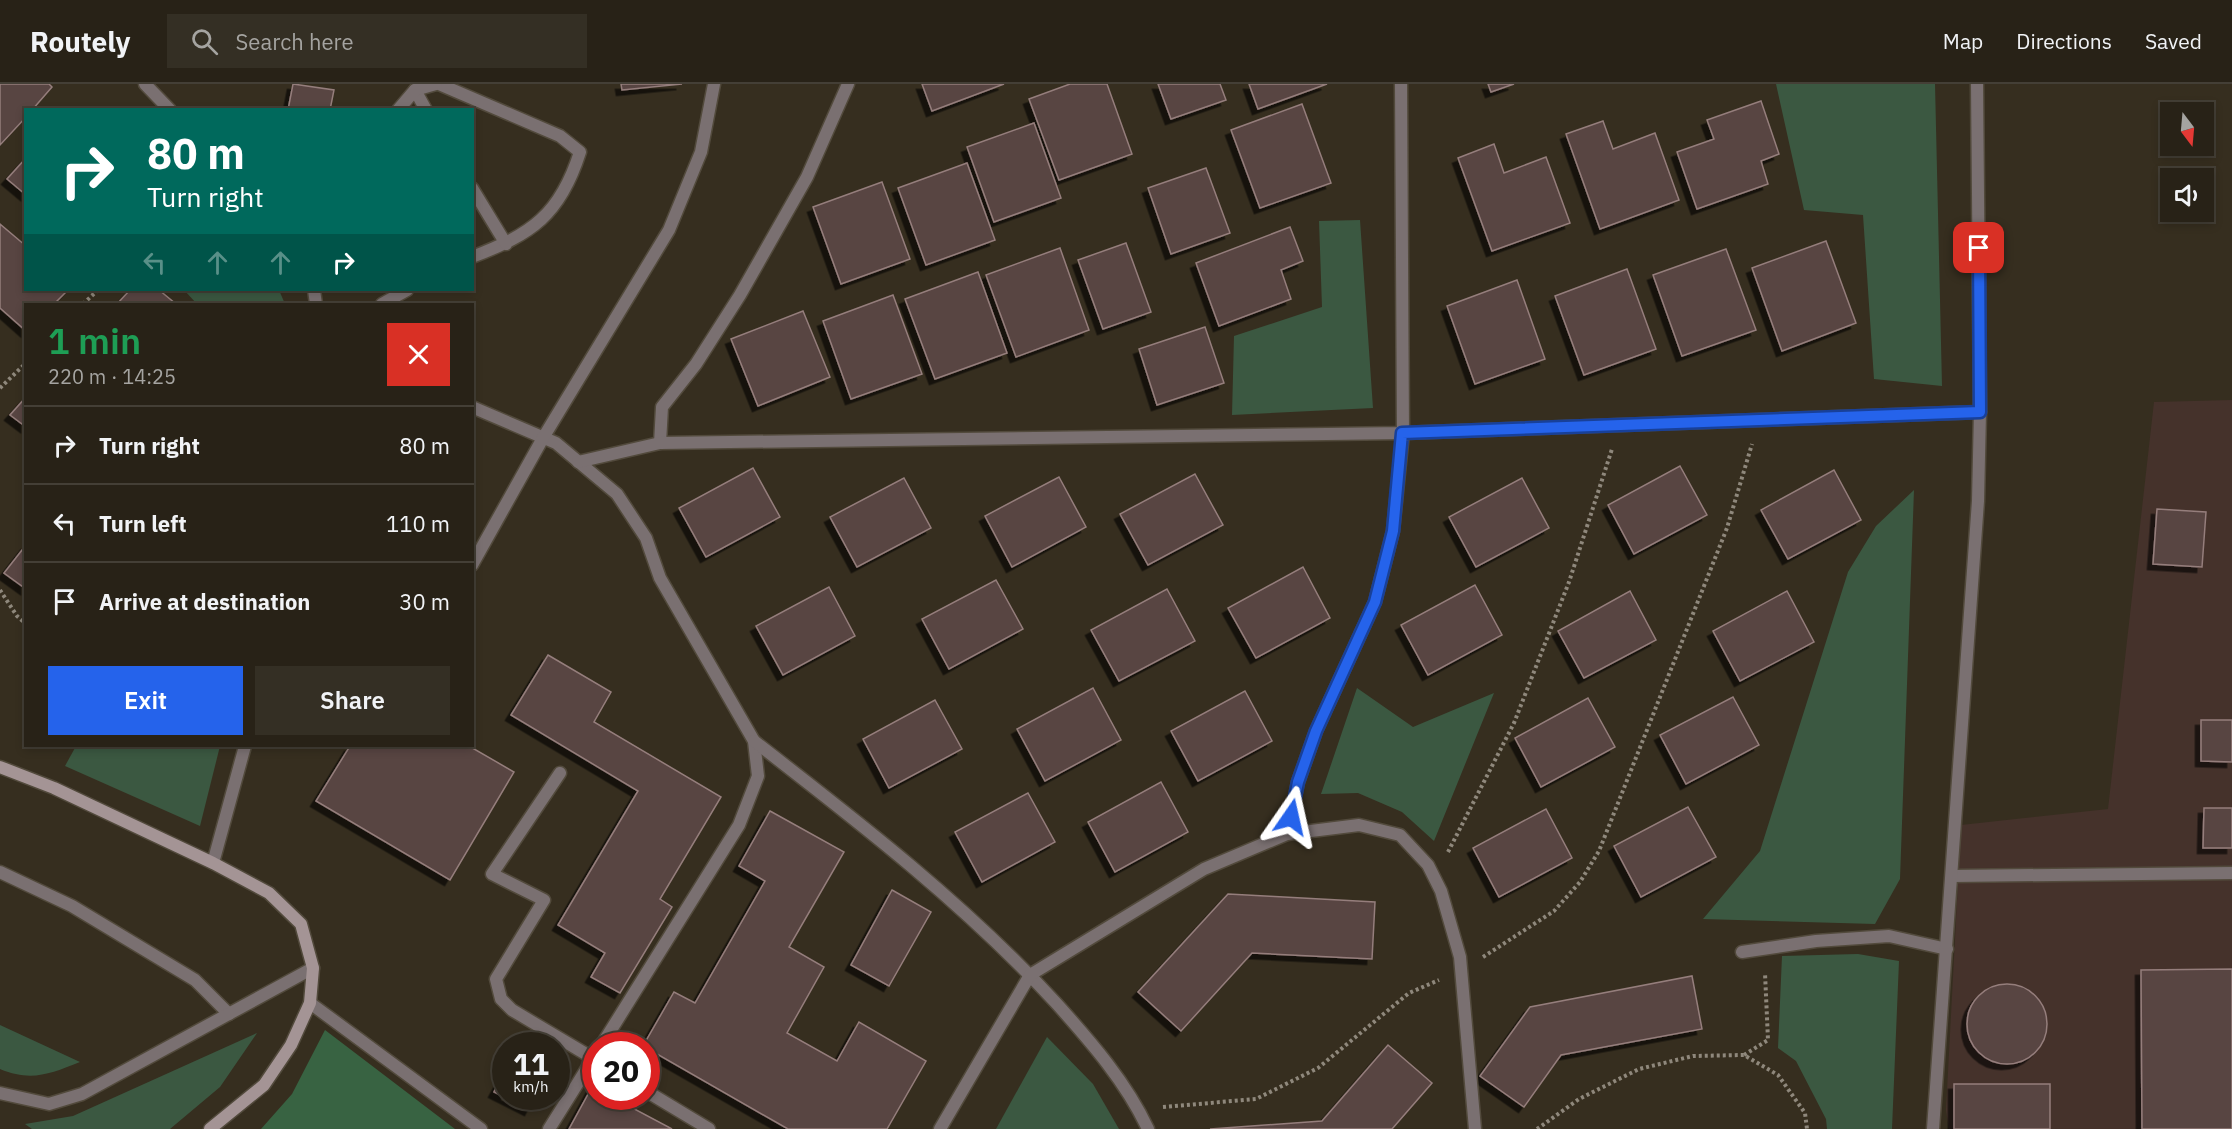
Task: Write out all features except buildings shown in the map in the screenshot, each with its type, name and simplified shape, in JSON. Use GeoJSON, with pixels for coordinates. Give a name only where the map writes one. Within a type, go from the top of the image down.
{"type":"FeatureCollection","features":[{"type":"Feature","properties":{"kind":"street"},"geometry":{"type":"LineString","coordinates":[[146,84],[168,108]]}},
{"type":"Feature","properties":{"kind":"street"},"geometry":{"type":"LineString","coordinates":[[400,108],[415,90],[437,84],[560,136],[580,152],[572,179],[540,223],[506,244],[474,256]]}},
{"type":"Feature","properties":{"kind":"street"},"geometry":{"type":"LineString","coordinates":[[474,561],[543,438],[669,230],[701,152],[714,84]]}},
{"type":"Feature","properties":{"kind":"street"},"geometry":{"type":"LineString","coordinates":[[660,443],[662,407],[696,364],[745,285],[807,177],[848,84]]}},
{"type":"Feature","properties":{"kind":"street"},"geometry":{"type":"LineString","coordinates":[[1287,834],[1298,782],[1316,731],[1375,602],[1393,531],[1402,433],[1401,84]]}},
{"type":"Feature","properties":{"kind":"street"},"geometry":{"type":"LineString","coordinates":[[1933,1129],[1978,501],[1980,412],[1977,84]]}},
{"type":"Feature","properties":{"kind":"street"},"geometry":{"type":"LineString","coordinates":[[415,90],[425,108]]}},
{"type":"Feature","properties":{"kind":"street"},"geometry":{"type":"LineString","coordinates":[[474,191],[506,244]]}},
{"type":"Feature","properties":{"kind":"street"},"geometry":{"type":"LineString","coordinates":[[384,303],[405,291]]}},
{"type":"Feature","properties":{"kind":"street"},"geometry":{"type":"LineString","coordinates":[[474,409],[556,443],[617,494],[646,538],[660,578],[754,741],[880,840],[975,921],[1030,975],[1092,1043],[1139,1109],[1148,1129]]}},
{"type":"Feature","properties":{"kind":"street"},"geometry":{"type":"LineString","coordinates":[[578,462],[660,443],[1402,433],[1980,412]]}},
{"type":"Feature","properties":{"kind":"street"},"geometry":{"type":"LineString","coordinates":[[610,1032],[739,825],[758,776],[754,741]]}},
{"type":"Feature","properties":{"kind":"street"},"geometry":{"type":"LineString","coordinates":[[213,863],[245,747]]}},
{"type":"Feature","properties":{"kind":"street"},"geometry":{"type":"LineString","coordinates":[[0,767],[54,788],[213,863],[269,894],[301,924],[313,968],[310,1003],[291,1045],[264,1085],[210,1129]]}},
{"type":"Feature","properties":{"kind":"street"},"geometry":{"type":"LineString","coordinates":[[560,773],[492,874],[544,900],[496,980],[501,999],[513,1010],[582,1050]]}},
{"type":"Feature","properties":{"kind":"street"},"geometry":{"type":"LineString","coordinates":[[940,1129],[1030,975],[1204,869],[1287,834],[1359,825],[1400,835],[1428,865],[1441,891],[1460,957],[1475,1129]]}},
{"type":"Feature","properties":{"kind":"street"},"geometry":{"type":"LineString","coordinates":[[0,872],[72,906],[195,980],[229,1014]]}},
{"type":"Feature","properties":{"kind":"street"},"geometry":{"type":"LineString","coordinates":[[1952,876],[2232,873]]}},
{"type":"Feature","properties":{"kind":"street"},"geometry":{"type":"LineString","coordinates":[[1743,951],[1816,941],[1889,936],[1947,949]]}},
{"type":"Feature","properties":{"kind":"street"},"geometry":{"type":"LineString","coordinates":[[0,1093],[49,1104],[82,1094],[313,968]]}},
{"type":"Feature","properties":{"kind":"street"},"geometry":{"type":"LineString","coordinates":[[310,1003],[481,1129]]}},
{"type":"Feature","properties":{"kind":"street"},"geometry":{"type":"LineString","coordinates":[[549,1129],[582,1077]]}},
{"type":"Feature","properties":{"kind":"street"},"geometry":{"type":"LineString","coordinates":[[660,1099],[709,1129]]}},
{"type":"Feature","properties":{"kind":"path"},"geometry":{"type":"LineString","coordinates":[[84,303],[97,291]]}},
{"type":"Feature","properties":{"kind":"path"},"geometry":{"type":"LineString","coordinates":[[0,388],[24,365]]}},
{"type":"Feature","properties":{"kind":"path"},"geometry":{"type":"LineString","coordinates":[[1139,1109],[1256,1099],[1318,1068],[1409,993],[1461,971],[1554,911],[1580,882],[1599,850],[1727,528],[1760,421]]}},
{"type":"Feature","properties":{"kind":"path"},"geometry":{"type":"LineString","coordinates":[[1435,878],[1514,723],[1569,582],[1620,425]]}},
{"type":"Feature","properties":{"kind":"path"},"geometry":{"type":"LineString","coordinates":[[0,590],[17,616],[24,622]]}},
{"type":"Feature","properties":{"kind":"path"},"geometry":{"type":"LineString","coordinates":[[1537,1129],[1579,1099],[1639,1069],[1693,1056],[1744,1055],[1768,1040],[1764,948]]}},
{"type":"Feature","properties":{"kind":"path"},"geometry":{"type":"LineString","coordinates":[[1744,1055],[1778,1075],[1805,1113],[1807,1129]]}},
{"type":"Feature","properties":{"kind":"shaded area"},"geometry":{"type":"Polygon","coordinates":[[[2232,400],[2232,1129],[1949,1129],[1946,1110],[1961,825],[2108,809],[2154,402],[2232,400]]]}},
{"type":"Feature","properties":{"kind":"green space"},"geometry":{"type":"Polygon","coordinates":[[[1776,84],[1935,84],[1942,386],[1874,379],[1863,215],[1804,210],[1776,84]]]}},
{"type":"Feature","properties":{"kind":"green space"},"geometry":{"type":"Polygon","coordinates":[[[1360,220],[1373,408],[1232,415],[1234,336],[1322,307],[1319,221],[1360,220]]]}},
{"type":"Feature","properties":{"kind":"green space"},"geometry":{"type":"Polygon","coordinates":[[[185,291],[279,291],[285,303],[196,303],[185,291]]]}},
{"type":"Feature","properties":{"kind":"green space"},"geometry":{"type":"Polygon","coordinates":[[[1914,490],[1900,879],[1875,924],[1703,919],[1760,851],[1848,572],[1876,526],[1914,490]]]}},
{"type":"Feature","properties":{"kind":"green space"},"geometry":{"type":"Polygon","coordinates":[[[1357,688],[1413,727],[1494,693],[1434,841],[1402,812],[1358,793],[1321,794],[1357,688]]]}},
{"type":"Feature","properties":{"kind":"green space"},"geometry":{"type":"Polygon","coordinates":[[[75,747],[220,747],[200,826],[65,766],[75,747]]]}},
{"type":"Feature","properties":{"kind":"green space"},"geometry":{"type":"Polygon","coordinates":[[[1858,954],[1899,961],[1892,1129],[1827,1129],[1826,1119],[1796,1061],[1778,1048],[1782,956],[1858,954]]]}},
{"type":"Feature","properties":{"kind":"green space"},"geometry":{"type":"Polygon","coordinates":[[[0,1025],[80,1062],[59,1070],[31,1076],[0,1069],[0,1025]]]}},
{"type":"Feature","properties":{"kind":"green space"},"geometry":{"type":"Polygon","coordinates":[[[325,1030],[455,1129],[261,1129],[292,1094],[325,1030]]]}},
{"type":"Feature","properties":{"kind":"green space"},"geometry":{"type":"Polygon","coordinates":[[[257,1033],[220,1087],[170,1129],[32,1129],[25,1124],[73,1116],[257,1033]]]}},
{"type":"Feature","properties":{"kind":"green space"},"geometry":{"type":"Polygon","coordinates":[[[1047,1037],[1093,1084],[1119,1129],[996,1129],[1047,1037]]]}},
{"type":"Feature","properties":{"kind":"route"},"geometry":{"type":"LineString","coordinates":[[1291,817],[1298,782],[1316,731],[1375,602],[1393,531],[1402,433],[1980,412],[1979,248]]}}]}
